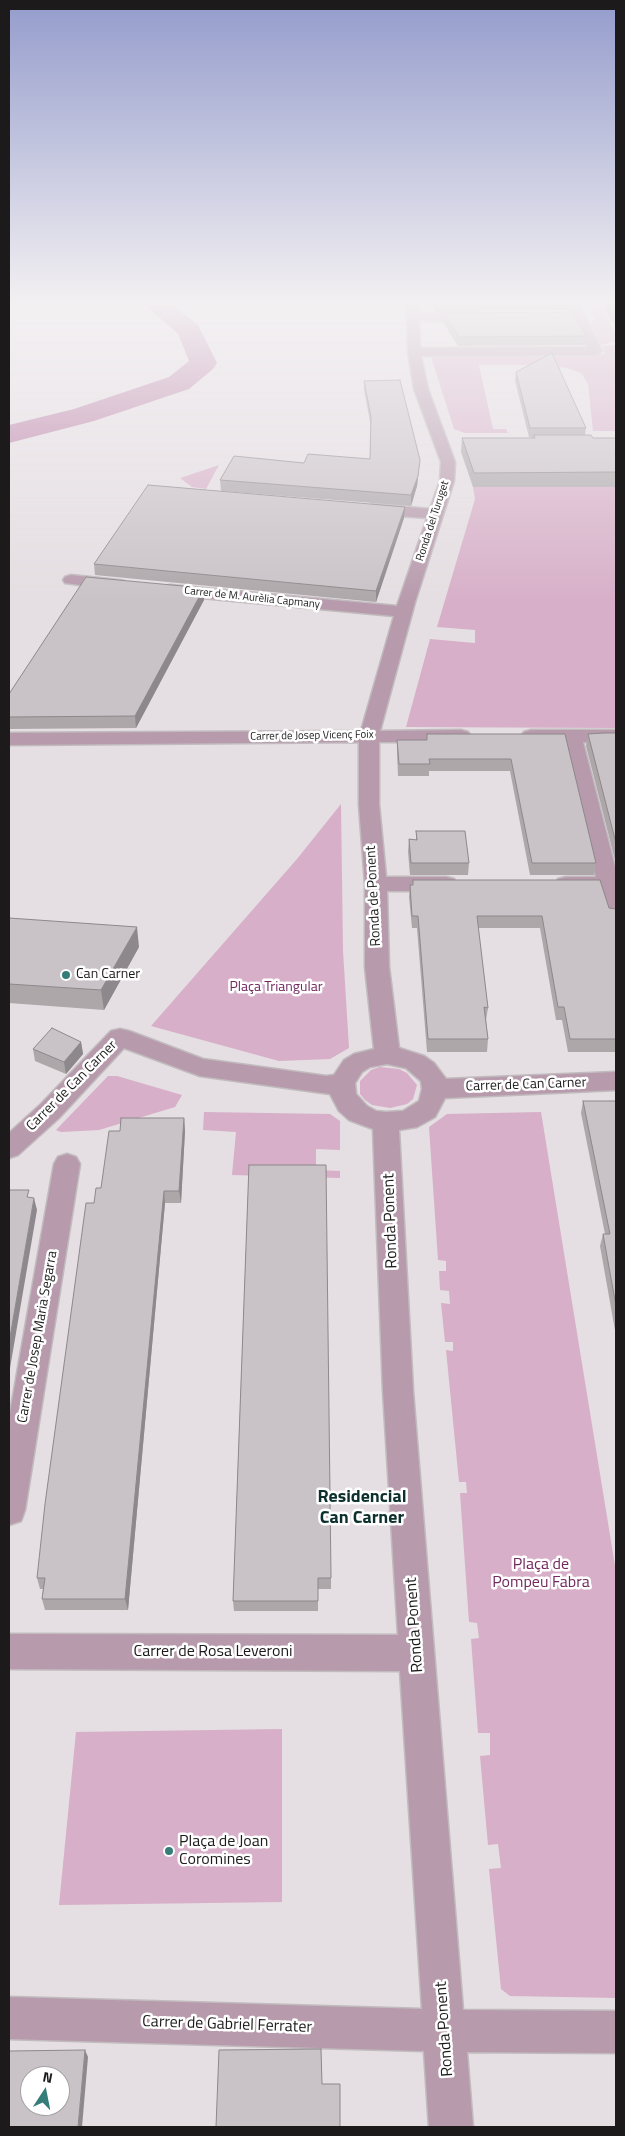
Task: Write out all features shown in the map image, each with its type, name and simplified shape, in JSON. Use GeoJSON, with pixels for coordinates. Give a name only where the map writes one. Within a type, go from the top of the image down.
{"type":"FeatureCollection","features":[{"type":"Feature","properties":{"kind":"street","name":"Ronda del Turuget"},"geometry":{"type":"LineString","coordinates":[[369,736],[404,612],[447,481],[448,443],[429,405]]}},
{"type":"Feature","properties":{"kind":"street"},"geometry":{"type":"LineString","coordinates":[[356,508],[436,514]]}},
{"type":"Feature","properties":{"kind":"street"},"geometry":{"type":"LineString","coordinates":[[71,580],[132,586]]}},
{"type":"Feature","properties":{"kind":"street","name":"Carrer de M. Aurèlia Capmany"},"geometry":{"type":"LineString","coordinates":[[150,588],[404,612]]}},
{"type":"Feature","properties":{"kind":"street","name":"Ronda de Ponent"},"geometry":{"type":"LineString","coordinates":[[369,736],[369,805],[376,884],[377,968],[387,1055]]}},
{"type":"Feature","properties":{"kind":"street","name":"Carrer de Josep Vicenç Foix"},"geometry":{"type":"LineString","coordinates":[[9,740],[483,736]]}},
{"type":"Feature","properties":{"kind":"street"},"geometry":{"type":"LineString","coordinates":[[512,736],[616,736]]}},
{"type":"Feature","properties":{"kind":"street"},"geometry":{"type":"LineString","coordinates":[[572,736],[613,884],[616,914]]}},
{"type":"Feature","properties":{"kind":"street"},"geometry":{"type":"LineString","coordinates":[[376,884],[463,884]]}},
{"type":"Feature","properties":{"kind":"street"},"geometry":{"type":"LineString","coordinates":[[550,884],[613,884]]}},
{"type":"Feature","properties":{"kind":"street","name":"Carrer de Can Carner"},"geometry":{"type":"LineString","coordinates":[[9,1148],[50,1111],[120,1037],[200,1067],[326,1085],[342,1083]]}},
{"type":"Feature","properties":{"kind":"street"},"geometry":{"type":"LineString","coordinates":[[387,1055],[402,1057],[425,1069],[432,1078],[435,1088],[431,1104],[418,1116],[408,1120],[386,1122],[358,1113],[348,1104],[343,1094],[342,1083],[346,1074],[358,1063],[374,1057],[387,1055]]}},
{"type":"Feature","properties":{"kind":"street","name":"Carrer de Can Carner"},"geometry":{"type":"LineString","coordinates":[[435,1088],[616,1081]]}},
{"type":"Feature","properties":{"kind":"street","name":"Ronda Ponent"},"geometry":{"type":"LineString","coordinates":[[386,1122],[398,1391],[446,2031],[451,2127]]}},
{"type":"Feature","properties":{"kind":"street","name":"Carrer de Josep Maria Segarra"},"geometry":{"type":"LineString","coordinates":[[9,1510],[67,1164]]}},
{"type":"Feature","properties":{"kind":"street","name":"Carrer de Rosa Leveroni"},"geometry":{"type":"LineString","coordinates":[[9,1652],[417,1653]]}},
{"type":"Feature","properties":{"kind":"street","name":"Carrer de Gabriel Ferrater"},"geometry":{"type":"LineString","coordinates":[[9,2018],[446,2031],[616,2032]]}},
{"type":"Feature","properties":{"kind":"green space"},"geometry":{"type":"Polygon","coordinates":[[[446,405],[488,405],[493,429],[506,429],[508,433],[465,433],[454,429],[446,405]]]}},
{"type":"Feature","properties":{"kind":"green space"},"geometry":{"type":"Polygon","coordinates":[[[590,405],[616,405],[616,431],[593,431],[590,405]]]}},
{"type":"Feature","properties":{"kind":"green space"},"geometry":{"type":"Polygon","coordinates":[[[219,465],[206,489],[192,487],[180,478],[219,465]]]}},
{"type":"Feature","properties":{"kind":"green space"},"geometry":{"type":"Polygon","coordinates":[[[473,487],[616,487],[616,728],[406,727],[430,639],[475,643],[475,630],[437,627],[475,499],[473,487]]]}},
{"type":"Feature","properties":{"kind":"green space","name":"Plaça Triangular"},"geometry":{"type":"Polygon","coordinates":[[[341,804],[343,951],[349,1048],[330,1059],[279,1061],[151,1026],[297,859],[341,804]]]}},
{"type":"Feature","properties":{"kind":"green space"},"geometry":{"type":"Polygon","coordinates":[[[380,1067],[399,1069],[407,1073],[417,1085],[413,1099],[407,1104],[390,1108],[372,1105],[365,1100],[360,1094],[360,1081],[371,1070],[380,1067]]]}},
{"type":"Feature","properties":{"kind":"green space"},"geometry":{"type":"Polygon","coordinates":[[[108,1076],[117,1076],[182,1095],[175,1107],[99,1130],[61,1132],[56,1130],[108,1076]]]}},
{"type":"Feature","properties":{"kind":"green space"},"geometry":{"type":"Polygon","coordinates":[[[204,1112],[330,1114],[340,1121],[340,1150],[316,1149],[316,1170],[340,1171],[340,1178],[232,1175],[236,1132],[203,1130],[204,1112]]]}},
{"type":"Feature","properties":{"kind":"green space","name":"Plaça de Pompeu Fabra"},"geometry":{"type":"Polygon","coordinates":[[[541,1112],[616,1572],[616,1998],[510,1996],[501,1989],[489,1869],[501,1868],[498,1844],[488,1845],[480,1756],[490,1755],[490,1733],[478,1733],[471,1639],[479,1638],[477,1623],[469,1622],[460,1493],[467,1493],[466,1482],[459,1482],[446,1350],[453,1351],[453,1342],[445,1342],[441,1303],[450,1304],[449,1291],[440,1290],[439,1271],[446,1271],[446,1261],[438,1260],[429,1127],[447,1114],[541,1112]]]}},
{"type":"Feature","properties":{"kind":"green space"},"geometry":{"type":"Polygon","coordinates":[[[282,1729],[282,1902],[59,1905],[76,1732],[282,1729]]]}},
{"type":"Feature","properties":{"kind":"building"},"geometry":{"type":"Polygon","coordinates":[[[369,405],[406,405],[420,460],[418,476],[411,495],[220,480],[234,456],[304,463],[308,454],[370,459],[371,417],[369,405]]]}},
{"type":"Feature","properties":{"kind":"building"},"geometry":{"type":"Polygon","coordinates":[[[524,405],[575,405],[586,428],[530,428],[524,405]]]}},
{"type":"Feature","properties":{"kind":"building"},"geometry":{"type":"Polygon","coordinates":[[[534,435],[591,435],[593,438],[616,438],[616,472],[474,473],[462,438],[535,438],[534,435]]]}},
{"type":"Feature","properties":{"kind":"building"},"geometry":{"type":"Polygon","coordinates":[[[148,485],[405,507],[376,591],[94,564],[148,485]]]}},
{"type":"Feature","properties":{"kind":"building"},"geometry":{"type":"Polygon","coordinates":[[[86,577],[204,588],[135,716],[9,717],[9,694],[86,577]]]}},
{"type":"Feature","properties":{"kind":"building"},"geometry":{"type":"Polygon","coordinates":[[[616,733],[616,843],[588,734],[616,733]]]}},
{"type":"Feature","properties":{"kind":"building"},"geometry":{"type":"Polygon","coordinates":[[[427,734],[565,734],[596,863],[532,863],[511,759],[429,759],[430,764],[399,764],[397,740],[427,740],[427,734]]]}},
{"type":"Feature","properties":{"kind":"building"},"geometry":{"type":"Polygon","coordinates":[[[416,831],[465,831],[469,863],[411,863],[409,839],[417,840],[416,831]]]}},
{"type":"Feature","properties":{"kind":"building"},"geometry":{"type":"Polygon","coordinates":[[[413,880],[600,880],[609,908],[616,909],[616,1039],[570,1039],[564,1007],[558,1007],[542,916],[477,916],[488,1008],[484,1007],[488,1039],[428,1039],[418,916],[412,916],[410,885],[413,885],[413,880]]]}},
{"type":"Feature","properties":{"kind":"building","name":"Can Carner"},"geometry":{"type":"Polygon","coordinates":[[[9,918],[137,927],[101,990],[9,984],[9,918]]]}},
{"type":"Feature","properties":{"kind":"building"},"geometry":{"type":"Polygon","coordinates":[[[52,1028],[81,1042],[64,1062],[33,1049],[52,1028]]]}},
{"type":"Feature","properties":{"kind":"building"},"geometry":{"type":"Polygon","coordinates":[[[583,1101],[616,1101],[616,1306],[603,1234],[610,1234],[583,1101]]]}},
{"type":"Feature","properties":{"kind":"building"},"geometry":{"type":"Polygon","coordinates":[[[121,1118],[184,1118],[179,1191],[164,1191],[125,1599],[42,1599],[45,1578],[37,1578],[45,1504],[86,1203],[94,1203],[96,1188],[101,1188],[109,1131],[120,1131],[121,1118]]]}},
{"type":"Feature","properties":{"kind":"building"},"geometry":{"type":"Polygon","coordinates":[[[249,1165],[326,1165],[331,1578],[318,1578],[318,1601],[233,1601],[249,1165]]]}},
{"type":"Feature","properties":{"kind":"building"},"geometry":{"type":"Polygon","coordinates":[[[9,1190],[29,1190],[27,1197],[34,1198],[9,1343],[9,1190]]]}},
{"type":"Feature","properties":{"kind":"building"},"geometry":{"type":"Polygon","coordinates":[[[321,2049],[322,2084],[340,2084],[340,2127],[216,2127],[219,2050],[321,2049]]]}},
{"type":"Feature","properties":{"kind":"building"},"geometry":{"type":"Polygon","coordinates":[[[85,2050],[78,2127],[9,2127],[9,2051],[85,2050]]]}},
{"type":"Feature","properties":{"kind":"waterway"},"geometry":{"type":"LineString","coordinates":[[9,434],[84,415],[115,405]]}},
{"type":"Feature","properties":{"kind":"place","name":"Can Carner"},"geometry":{"type":"Point","coordinates":[66,975]}},
{"type":"Feature","properties":{"kind":"place","name":"Plaça de Joan Coromines"},"geometry":{"type":"Point","coordinates":[169,1851]}},
{"type":"Feature","properties":{"kind":"district","name":"Residencial Can Carner"},"geometry":{"type":"Point","coordinates":[362,1508]}}]}
